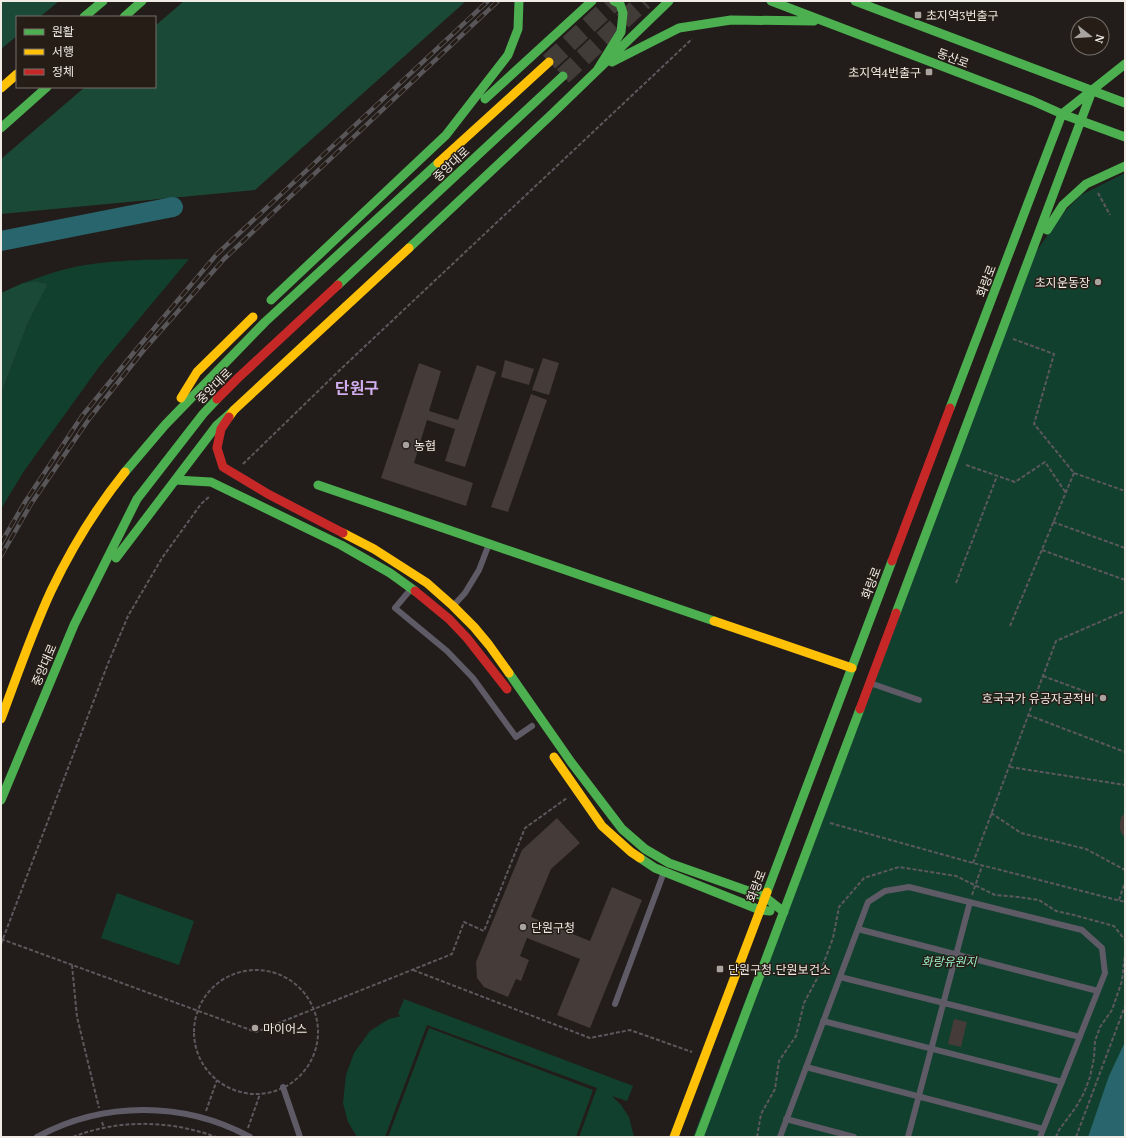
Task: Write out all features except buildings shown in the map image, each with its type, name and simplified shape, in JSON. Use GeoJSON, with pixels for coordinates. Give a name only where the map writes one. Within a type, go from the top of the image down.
{"type":"FeatureCollection","features":[{"type":"Feature","properties":{"kind":"street"},"geometry":{"type":"LineString","coordinates":[[85,16],[103,1]]}},
{"type":"Feature","properties":{"kind":"street"},"geometry":{"type":"LineString","coordinates":[[125,16],[142,1]]}},
{"type":"Feature","properties":{"kind":"street"},"geometry":{"type":"LineString","coordinates":[[446,135],[508,55],[518,30],[519,1]]}},
{"type":"Feature","properties":{"kind":"street"},"geometry":{"type":"LineString","coordinates":[[165,425],[197,372],[446,135],[589,4],[600,1]]}},
{"type":"Feature","properties":{"kind":"street"},"geometry":{"type":"LineString","coordinates":[[598,69],[621,32],[623,13],[620,4],[614,1]]}},
{"type":"Feature","properties":{"kind":"street"},"geometry":{"type":"LineString","coordinates":[[88,596],[217,425],[390,266],[552,114],[669,1]]}},
{"type":"Feature","properties":{"kind":"street","name":"동산로"},"geometry":{"type":"LineString","coordinates":[[771,1],[1125,137]]}},
{"type":"Feature","properties":{"kind":"street","name":"동산로"},"geometry":{"type":"LineString","coordinates":[[855,1],[1125,103]]}},
{"type":"Feature","properties":{"kind":"street"},"geometry":{"type":"LineString","coordinates":[[598,69],[679,28],[731,20],[824,21]]}},
{"type":"Feature","properties":{"kind":"street","name":"중앙대로"},"geometry":{"type":"LineString","coordinates":[[1,719],[23,659],[51,591],[82,531],[120,478],[165,425],[265,322],[549,62]]}},
{"type":"Feature","properties":{"kind":"street"},"geometry":{"type":"LineString","coordinates":[[1062,114],[1125,64]]}},
{"type":"Feature","properties":{"kind":"street"},"geometry":{"type":"LineString","coordinates":[[1,88],[16,75]]}},
{"type":"Feature","properties":{"kind":"street","name":"중앙대로"},"geometry":{"type":"LineString","coordinates":[[1,800],[74,625],[137,499],[203,414],[238,378],[563,76]]}},
{"type":"Feature","properties":{"kind":"street"},"geometry":{"type":"LineString","coordinates":[[1,128],[46,88]]}},
{"type":"Feature","properties":{"kind":"street"},"geometry":{"type":"LineString","coordinates":[[699,1137],[1092,91]]}},
{"type":"Feature","properties":{"kind":"street","name":"화랑로"},"geometry":{"type":"LineString","coordinates":[[674,1137],[1062,114]]}},
{"type":"Feature","properties":{"kind":"street"},"geometry":{"type":"LineString","coordinates":[[1026,268],[1063,205],[1086,184],[1125,166]]}},
{"type":"Feature","properties":{"kind":"street"},"geometry":{"type":"LineString","coordinates":[[234,410],[221,428],[218,448],[223,467],[268,494],[374,548],[427,583],[453,606],[474,627],[488,645],[571,762],[622,829],[645,849],[669,863],[765,897],[784,912]]}},
{"type":"Feature","properties":{"kind":"street"},"geometry":{"type":"LineString","coordinates":[[176,480],[211,482],[341,545],[390,573],[443,612],[467,638],[511,696]]}},
{"type":"Feature","properties":{"kind":"street"},"geometry":{"type":"LineString","coordinates":[[318,485],[852,668]]}},
{"type":"Feature","properties":{"kind":"street"},"geometry":{"type":"LineString","coordinates":[[550,752],[602,826],[631,852],[655,868],[760,910],[784,912]]}},
{"type":"Feature","properties":{"kind":"lane"},"geometry":{"type":"LineString","coordinates":[[443,612],[453,606],[465,592],[479,570],[489,544]]}},
{"type":"Feature","properties":{"kind":"lane"},"geometry":{"type":"LineString","coordinates":[[412,588],[395,608],[447,651],[473,678],[516,737],[532,726]]}},
{"type":"Feature","properties":{"kind":"lane"},"geometry":{"type":"LineString","coordinates":[[870,683],[919,700]]}},
{"type":"Feature","properties":{"kind":"lane"},"geometry":{"type":"LineString","coordinates":[[615,1004],[665,872]]}},
{"type":"Feature","properties":{"kind":"lane"},"geometry":{"type":"LineString","coordinates":[[780,1137],[868,902],[885,891],[909,887],[1082,930],[1102,948],[1104,973],[1040,1137]]}},
{"type":"Feature","properties":{"kind":"lane"},"geometry":{"type":"LineString","coordinates":[[908,1137],[970,902]]}},
{"type":"Feature","properties":{"kind":"lane"},"geometry":{"type":"LineString","coordinates":[[858,929],[1098,991]]}},
{"type":"Feature","properties":{"kind":"lane"},"geometry":{"type":"LineString","coordinates":[[840,977],[1080,1037]]}},
{"type":"Feature","properties":{"kind":"lane"},"geometry":{"type":"LineString","coordinates":[[823,1021],[1062,1082]]}},
{"type":"Feature","properties":{"kind":"lane"},"geometry":{"type":"LineString","coordinates":[[806,1067],[1043,1129]]}},
{"type":"Feature","properties":{"kind":"lane"},"geometry":{"type":"LineString","coordinates":[[283,1087],[300,1137]]}},
{"type":"Feature","properties":{"kind":"lane"},"geometry":{"type":"LineString","coordinates":[[37,1137],[62,1125],[98,1114],[134,1110],[152,1110],[189,1114],[224,1125],[250,1137]]}},
{"type":"Feature","properties":{"kind":"lane"},"geometry":{"type":"LineString","coordinates":[[786,1119],[854,1137]]}},
{"type":"Feature","properties":{"kind":"path"},"geometry":{"type":"LineString","coordinates":[[234,473],[350,360],[708,24]]}},
{"type":"Feature","properties":{"kind":"path"},"geometry":{"type":"LineString","coordinates":[[1092,181],[1110,215]]}},
{"type":"Feature","properties":{"kind":"path"},"geometry":{"type":"LineString","coordinates":[[1000,335],[1054,354],[1034,424],[1074,473],[1125,491]]}},
{"type":"Feature","properties":{"kind":"path"},"geometry":{"type":"LineString","coordinates":[[953,460],[1015,482],[1045,462],[1066,493]]}},
{"type":"Feature","properties":{"kind":"path"},"geometry":{"type":"LineString","coordinates":[[1010,626],[1074,473]]}},
{"type":"Feature","properties":{"kind":"path"},"geometry":{"type":"LineString","coordinates":[[956,583],[997,476]]}},
{"type":"Feature","properties":{"kind":"path"},"geometry":{"type":"LineString","coordinates":[[1,944],[104,674],[128,616],[162,558],[201,504],[220,486]]}},
{"type":"Feature","properties":{"kind":"path"},"geometry":{"type":"LineString","coordinates":[[1053,522],[1125,548]]}},
{"type":"Feature","properties":{"kind":"path"},"geometry":{"type":"LineString","coordinates":[[1042,550],[1125,580]]}},
{"type":"Feature","properties":{"kind":"path"},"geometry":{"type":"LineString","coordinates":[[973,863],[1056,641],[1125,611]]}},
{"type":"Feature","properties":{"kind":"path"},"geometry":{"type":"LineString","coordinates":[[1043,676],[1103,698]]}},
{"type":"Feature","properties":{"kind":"path"},"geometry":{"type":"LineString","coordinates":[[1028,716],[1125,752]]}},
{"type":"Feature","properties":{"kind":"path"},"geometry":{"type":"LineString","coordinates":[[1009,767],[1125,785]]}},
{"type":"Feature","properties":{"kind":"path"},"geometry":{"type":"LineString","coordinates":[[2,939],[256,1032],[452,954],[464,922],[484,931],[526,828],[578,791]]}},
{"type":"Feature","properties":{"kind":"path"},"geometry":{"type":"LineString","coordinates":[[992,813],[1021,833],[1086,849],[1125,870]]}},
{"type":"Feature","properties":{"kind":"path"},"geometry":{"type":"LineString","coordinates":[[818,820],[982,866],[1125,902]]}},
{"type":"Feature","properties":{"kind":"path"},"geometry":{"type":"LineString","coordinates":[[970,902],[982,866]]}},
{"type":"Feature","properties":{"kind":"path"},"geometry":{"type":"LineString","coordinates":[[757,1137],[761,1114],[775,1089],[779,1061],[796,1036],[804,1002],[820,973],[833,938],[839,907],[864,878],[899,867],[956,876],[995,895],[1039,900],[1056,911],[1114,926],[1125,940]]}},
{"type":"Feature","properties":{"kind":"path"},"geometry":{"type":"LineString","coordinates":[[1119,900],[1125,882]]}},
{"type":"Feature","properties":{"kind":"path"},"geometry":{"type":"LineString","coordinates":[[1056,1137],[1059,1130],[1076,1107],[1084,1093],[1090,1077],[1094,1058],[1095,1041],[1100,1027],[1112,1010],[1122,981],[1125,953]]}},
{"type":"Feature","properties":{"kind":"path"},"geometry":{"type":"LineString","coordinates":[[72,965],[77,1017],[100,1113]]}},
{"type":"Feature","properties":{"kind":"path"},"geometry":{"type":"LineString","coordinates":[[255,969],[273,972],[290,980],[304,993],[313,1009],[317,1027],[316,1045],[313,1054],[304,1070],[298,1077],[283,1087],[260,1094],[251,1094],[233,1090],[217,1080],[204,1066],[196,1049],[194,1030],[197,1011],[206,994],[220,981],[236,972],[255,969]]}},
{"type":"Feature","properties":{"kind":"path"},"geometry":{"type":"LineString","coordinates":[[412,970],[590,1038],[630,1030],[705,1056]]}},
{"type":"Feature","properties":{"kind":"path"},"geometry":{"type":"LineString","coordinates":[[1076,1137],[1125,1006]]}},
{"type":"Feature","properties":{"kind":"path"},"geometry":{"type":"LineString","coordinates":[[204,1117],[217,1080]]}},
{"type":"Feature","properties":{"kind":"path"},"geometry":{"type":"LineString","coordinates":[[248,1130],[260,1094]]}},
{"type":"Feature","properties":{"kind":"path"},"geometry":{"type":"LineString","coordinates":[[102,1121],[104,1128]]}},
{"type":"Feature","properties":{"kind":"path"},"geometry":{"type":"LineString","coordinates":[[73,1137],[104,1128],[127,1125],[163,1125],[187,1129],[216,1137]]}},
{"type":"Feature","properties":{"kind":"green space"},"geometry":{"type":"Polygon","coordinates":[[[1,1],[59,1],[41,16],[16,16],[16,37],[1,49],[1,1]]]}},
{"type":"Feature","properties":{"kind":"green space"},"geometry":{"type":"Polygon","coordinates":[[[184,1],[466,1],[255,190],[1,214],[1,159],[84,88],[156,88],[156,25],[184,1]]]}},
{"type":"Feature","properties":{"kind":"green space","name":"화랑유원지"},"geometry":{"type":"Polygon","coordinates":[[[1125,173],[1125,1137],[693,1137],[1027,264],[1065,211],[1081,195],[1125,173]]]}},
{"type":"Feature","properties":{"kind":"green space"},"geometry":{"type":"Polygon","coordinates":[[[189,259],[99,367],[24,471],[1,509],[1,394],[28,323],[48,284],[35,281],[23,283],[69,268],[86,265],[120,261],[189,259]]]}},
{"type":"Feature","properties":{"kind":"green space"},"geometry":{"type":"Polygon","coordinates":[[[35,281],[48,284],[28,323],[1,394],[1,293],[23,283],[35,281]]]}},
{"type":"Feature","properties":{"kind":"green space"},"geometry":{"type":"Polygon","coordinates":[[[117,893],[194,921],[179,965],[101,938],[117,893]]]}},
{"type":"Feature","properties":{"kind":"green space"},"geometry":{"type":"Polygon","coordinates":[[[404,999],[633,1086],[627,1101],[612,1096],[621,1105],[629,1117],[634,1137],[579,1137],[597,1088],[427,1025],[385,1137],[357,1137],[348,1122],[343,1103],[346,1075],[354,1053],[370,1031],[389,1019],[401,1016],[398,1014],[404,999]]]}},
{"type":"Feature","properties":{"kind":"green space"},"geometry":{"type":"Polygon","coordinates":[[[429,1028],[593,1090],[576,1137],[388,1137],[429,1028]]]}},
{"type":"Feature","properties":{"kind":"water"},"geometry":{"type":"Polygon","coordinates":[[[1125,1042],[1125,1137],[1088,1137],[1109,1076],[1125,1042]]]}},
{"type":"Feature","properties":{"kind":"waterway"},"geometry":{"type":"LineString","coordinates":[[1,241],[173,207]]}},
{"type":"Feature","properties":{"kind":"tunnel"},"geometry":{"type":"LineString","coordinates":[[549,62],[615,1]]}},
{"type":"Feature","properties":{"kind":"tunnel"},"geometry":{"type":"LineString","coordinates":[[563,76],[644,1]]}},
{"type":"Feature","properties":{"kind":"railway"},"geometry":{"type":"LineString","coordinates":[[1,543],[25,502],[82,416],[217,254],[488,1]]}},
{"type":"Feature","properties":{"kind":"railway"},"geometry":{"type":"LineString","coordinates":[[1,556],[31,504],[89,419],[143,351],[224,259],[498,1]]}},
{"type":"Feature","properties":{"kind":"traffic: fast"},"geometry":{"type":"LineString","coordinates":[[85,16],[103,1]]}},
{"type":"Feature","properties":{"kind":"traffic: fast"},"geometry":{"type":"LineString","coordinates":[[125,16],[142,1]]}},
{"type":"Feature","properties":{"kind":"traffic: fast"},"geometry":{"type":"LineString","coordinates":[[271,300],[446,135],[508,55],[518,29],[519,1]]}},
{"type":"Feature","properties":{"kind":"traffic: fast"},"geometry":{"type":"LineString","coordinates":[[485,99],[592,1]]}},
{"type":"Feature","properties":{"kind":"traffic: fast"},"geometry":{"type":"LineString","coordinates":[[598,69],[621,32],[623,13],[620,4],[614,1]]}},
{"type":"Feature","properties":{"kind":"traffic: fast"},"geometry":{"type":"LineString","coordinates":[[409,248],[552,114],[669,1]]}},
{"type":"Feature","properties":{"kind":"traffic: fast"},"geometry":{"type":"LineString","coordinates":[[771,1],[1125,137]]}},
{"type":"Feature","properties":{"kind":"traffic: fast"},"geometry":{"type":"LineString","coordinates":[[855,1],[1125,103]]}},
{"type":"Feature","properties":{"kind":"traffic: fast"},"geometry":{"type":"LineString","coordinates":[[612,62],[679,28],[731,20],[814,21]]}},
{"type":"Feature","properties":{"kind":"traffic: fast"},"geometry":{"type":"LineString","coordinates":[[950,408],[1062,114],[1125,64]]}},
{"type":"Feature","properties":{"kind":"traffic: fast"},"geometry":{"type":"LineString","coordinates":[[338,285],[563,76]]}},
{"type":"Feature","properties":{"kind":"traffic: fast"},"geometry":{"type":"LineString","coordinates":[[1,128],[46,88]]}},
{"type":"Feature","properties":{"kind":"traffic: fast"},"geometry":{"type":"LineString","coordinates":[[896,613],[1092,91]]}},
{"type":"Feature","properties":{"kind":"traffic: fast"},"geometry":{"type":"LineString","coordinates":[[125,472],[165,425],[265,322],[438,163]]}},
{"type":"Feature","properties":{"kind":"traffic: fast"},"geometry":{"type":"LineString","coordinates":[[1047,230],[1063,205],[1086,184],[1125,166]]}},
{"type":"Feature","properties":{"kind":"traffic: fast"},"geometry":{"type":"LineString","coordinates":[[1,800],[74,625],[137,499],[203,414],[217,399]]}},
{"type":"Feature","properties":{"kind":"traffic: fast"},"geometry":{"type":"LineString","coordinates":[[116,558],[217,425],[234,410]]}},
{"type":"Feature","properties":{"kind":"traffic: fast"},"geometry":{"type":"LineString","coordinates":[[175,480],[211,482],[341,545],[390,573],[415,591]]}},
{"type":"Feature","properties":{"kind":"traffic: fast"},"geometry":{"type":"LineString","coordinates":[[318,485],[714,621]]}},
{"type":"Feature","properties":{"kind":"traffic: fast"},"geometry":{"type":"LineString","coordinates":[[767,892],[892,561]]}},
{"type":"Feature","properties":{"kind":"traffic: fast"},"geometry":{"type":"LineString","coordinates":[[509,673],[571,762],[622,829],[645,849],[669,863],[765,897],[784,912]]}},
{"type":"Feature","properties":{"kind":"traffic: fast"},"geometry":{"type":"LineString","coordinates":[[699,1137],[860,709]]}},
{"type":"Feature","properties":{"kind":"traffic: fast"},"geometry":{"type":"LineString","coordinates":[[640,858],[655,868],[760,910],[770,911]]}},
{"type":"Feature","properties":{"kind":"traffic: slow"},"geometry":{"type":"LineString","coordinates":[[438,163],[549,62]]}},
{"type":"Feature","properties":{"kind":"traffic: slow"},"geometry":{"type":"LineString","coordinates":[[1,88],[16,75]]}},
{"type":"Feature","properties":{"kind":"traffic: slow"},"geometry":{"type":"LineString","coordinates":[[229,417],[234,410],[409,248]]}},
{"type":"Feature","properties":{"kind":"traffic: slow"},"geometry":{"type":"LineString","coordinates":[[181,398],[197,372],[253,317]]}},
{"type":"Feature","properties":{"kind":"traffic: slow"},"geometry":{"type":"LineString","coordinates":[[1,719],[37,622],[59,575],[94,514],[125,472]]}},
{"type":"Feature","properties":{"kind":"traffic: slow"},"geometry":{"type":"LineString","coordinates":[[343,533],[374,549],[427,583],[474,627],[509,673]]}},
{"type":"Feature","properties":{"kind":"traffic: slow"},"geometry":{"type":"LineString","coordinates":[[714,621],[852,668]]}},
{"type":"Feature","properties":{"kind":"traffic: slow"},"geometry":{"type":"LineString","coordinates":[[554,757],[602,826],[631,852],[640,858]]}},
{"type":"Feature","properties":{"kind":"traffic: slow"},"geometry":{"type":"LineString","coordinates":[[674,1137],[767,892]]}},
{"type":"Feature","properties":{"kind":"traffic: jam"},"geometry":{"type":"LineString","coordinates":[[217,399],[338,285]]}},
{"type":"Feature","properties":{"kind":"traffic: jam"},"geometry":{"type":"LineString","coordinates":[[892,561],[950,408]]}},
{"type":"Feature","properties":{"kind":"traffic: jam"},"geometry":{"type":"LineString","coordinates":[[229,417],[221,429],[217,448],[223,467],[268,494],[343,533]]}},
{"type":"Feature","properties":{"kind":"traffic: jam"},"geometry":{"type":"LineString","coordinates":[[415,591],[449,619],[467,638],[507,689]]}},
{"type":"Feature","properties":{"kind":"traffic: jam"},"geometry":{"type":"LineString","coordinates":[[860,709],[896,613]]}},
{"type":"Feature","properties":{"kind":"place","name":"초지역3번출구"},"geometry":{"type":"Point","coordinates":[918,15]}},
{"type":"Feature","properties":{"kind":"place","name":"초지역4번출구"},"geometry":{"type":"Point","coordinates":[929,72]}},
{"type":"Feature","properties":{"kind":"place","name":"초지운동장"},"geometry":{"type":"Point","coordinates":[1098,282]}},
{"type":"Feature","properties":{"kind":"place","name":"농협"},"geometry":{"type":"Point","coordinates":[406,445]}},
{"type":"Feature","properties":{"kind":"place","name":"호국국가 유공자공적비"},"geometry":{"type":"Point","coordinates":[1103,698]}},
{"type":"Feature","properties":{"kind":"place","name":"단원구청"},"geometry":{"type":"Point","coordinates":[523,927]}},
{"type":"Feature","properties":{"kind":"place","name":"단원구청.단원보건소"},"geometry":{"type":"Point","coordinates":[720,969]}},
{"type":"Feature","properties":{"kind":"place","name":"마이어스"},"geometry":{"type":"Point","coordinates":[255,1028]}},
{"type":"Feature","properties":{"kind":"district","name":"단원구"},"geometry":{"type":"Point","coordinates":[357,388]}}]}
